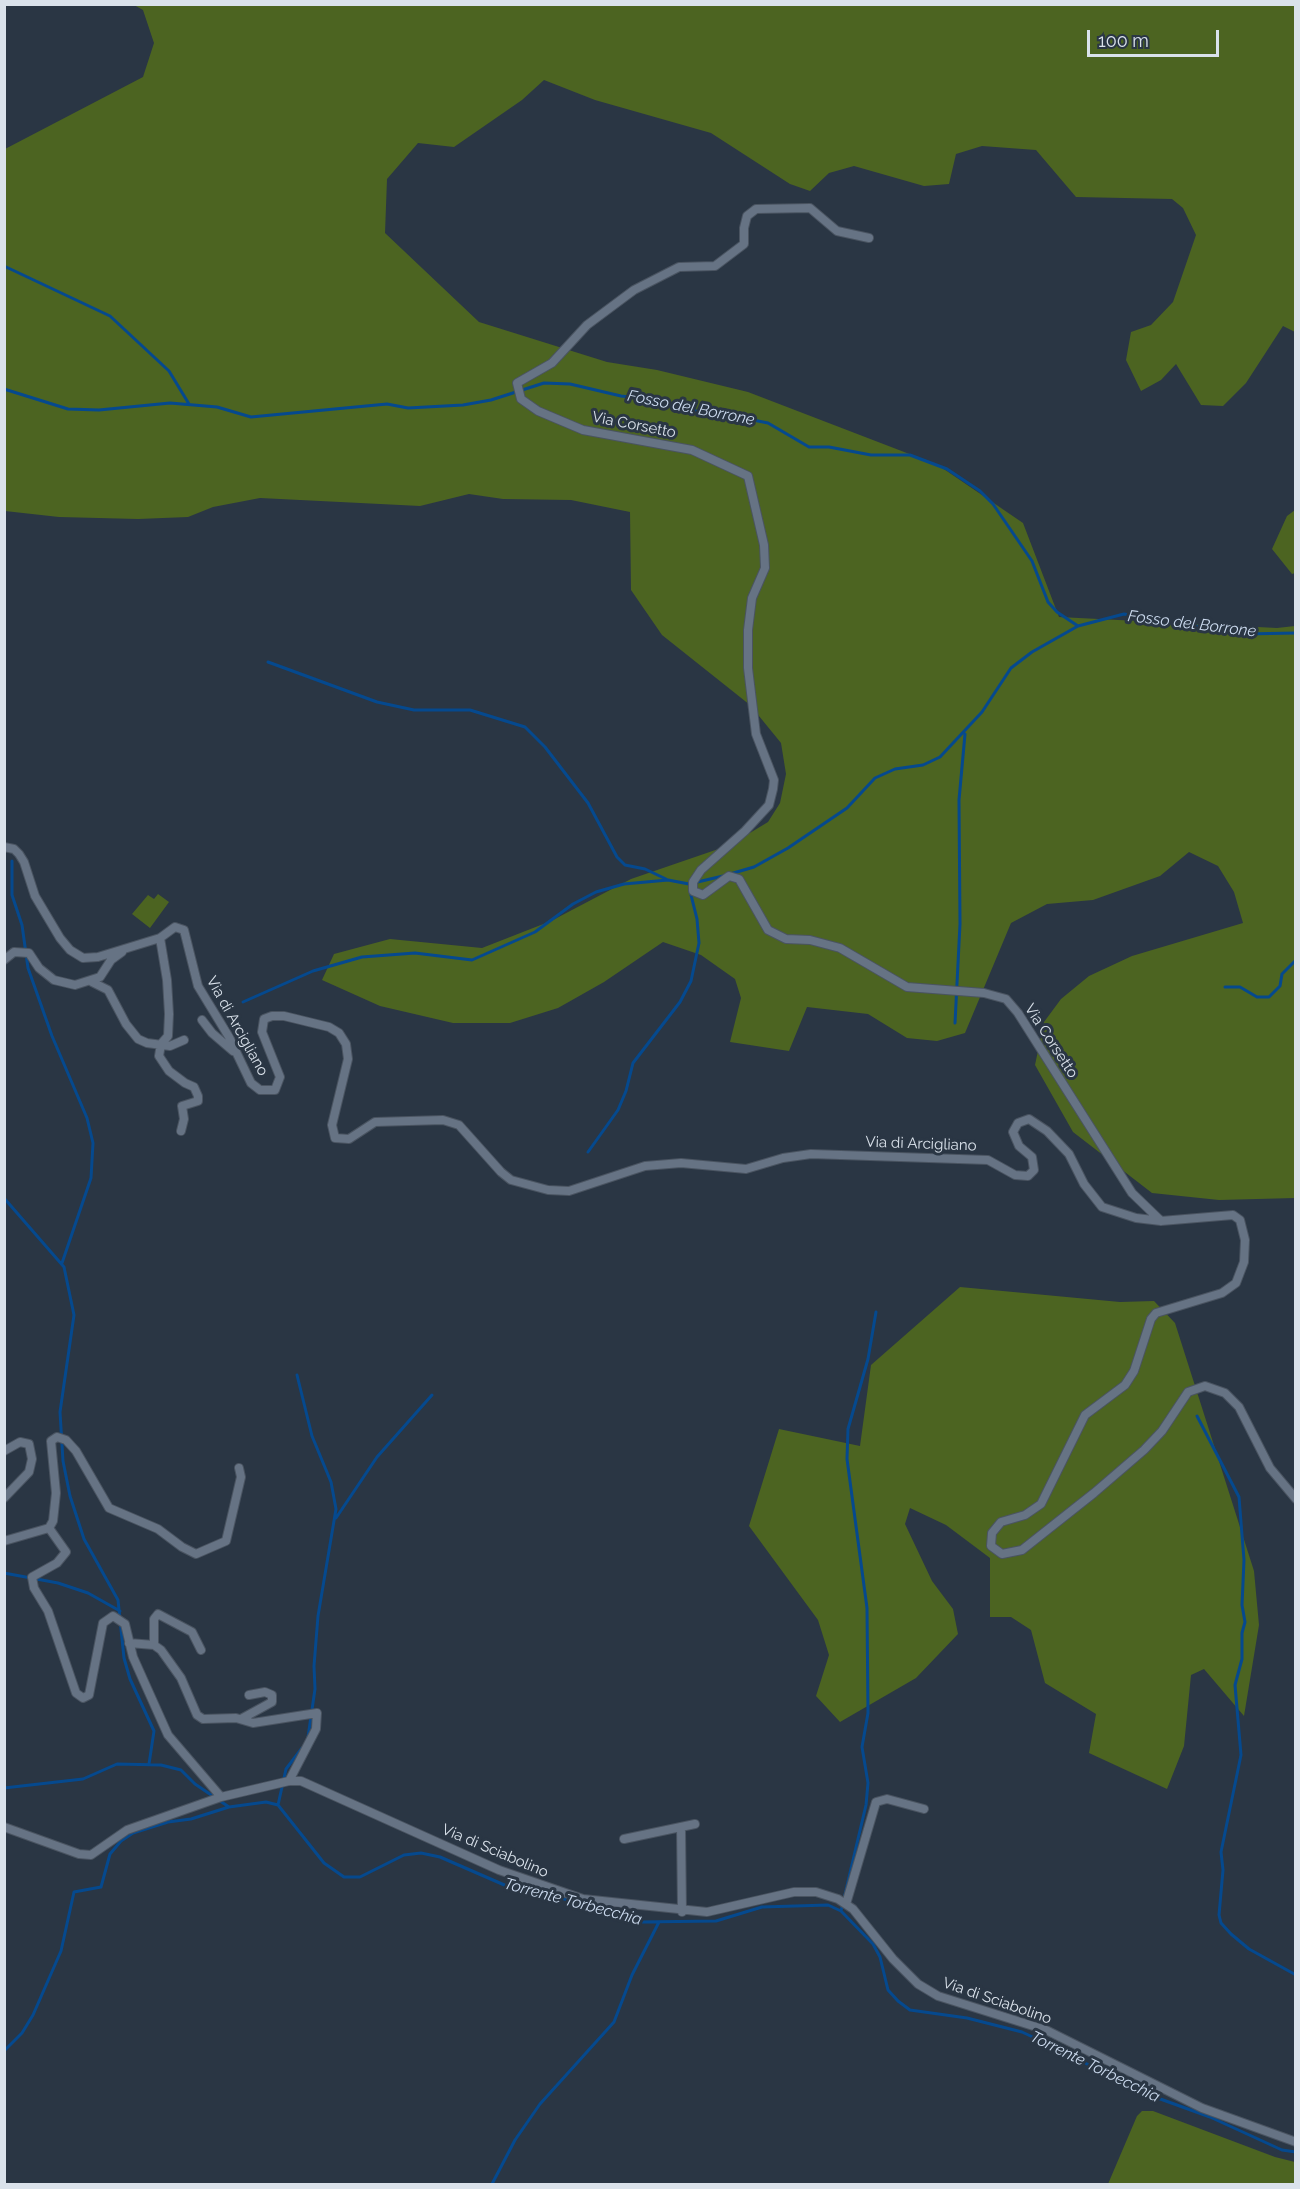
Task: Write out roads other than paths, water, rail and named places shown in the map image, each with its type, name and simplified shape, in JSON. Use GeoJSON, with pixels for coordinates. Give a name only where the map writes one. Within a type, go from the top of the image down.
{"type":"FeatureCollection","features":[{"type":"Feature","properties":{"kind":"street","name":"Via Corsetto"},"geometry":{"type":"LineString","coordinates":[[869,238],[837,231],[810,208],[756,209],[747,216],[744,244],[715,266],[679,267],[634,290],[588,324],[552,363],[517,382],[521,399],[538,411],[583,430],[692,450],[748,476],[764,545],[765,568],[752,598],[748,630],[748,668],[756,734],[774,780],[773,789],[769,804],[745,831],[701,870],[693,885],[693,891],[704,895],[729,876],[739,879],[768,930],[786,939],[810,940],[840,948],[907,987],[984,993],[1006,999],[1017,1012],[1132,1193],[1161,1221]]}},
{"type":"Feature","properties":{"kind":"street"},"geometry":{"type":"LineString","coordinates":[[4,847],[15,849],[24,862],[35,896],[70,950],[88,959],[160,938],[169,1009],[168,1036],[161,1044],[159,1056],[170,1071],[195,1087],[198,1096],[198,1101],[182,1106],[184,1119],[181,1131]]}},
{"type":"Feature","properties":{"kind":"street","name":"Via di Arcigliano"},"geometry":{"type":"LineString","coordinates":[[160,938],[175,927],[184,930],[198,986],[251,1083],[260,1090],[271,1092],[278,1087],[280,1077],[262,1032],[264,1019],[278,1016],[329,1027],[344,1038],[348,1052],[346,1074],[332,1125],[335,1138],[349,1139],[375,1122],[443,1120],[459,1125],[501,1172],[511,1179],[548,1190],[581,1189],[631,1170],[657,1164],[693,1163],[746,1169],[783,1158],[811,1154],[988,1160],[1006,1167],[1015,1174],[1028,1176],[1034,1170],[1032,1157],[1019,1146],[1013,1132],[1017,1123],[1029,1119],[1047,1131],[1069,1154],[1084,1184],[1102,1207],[1136,1218],[1161,1221],[1233,1215],[1240,1221],[1245,1240],[1244,1262],[1236,1283],[1222,1293],[1156,1312],[1151,1319],[1134,1371],[1125,1385],[1085,1415],[1041,1504],[1025,1515],[1001,1522],[992,1533],[991,1546],[1002,1554],[1022,1550],[1144,1450],[1162,1431],[1188,1392],[1205,1386],[1225,1393],[1239,1407],[1270,1468],[1296,1499]]}},
{"type":"Feature","properties":{"kind":"street"},"geometry":{"type":"LineString","coordinates":[[4,960],[14,952],[29,953],[39,968],[54,980],[75,985],[100,978],[111,960],[129,947]]}},
{"type":"Feature","properties":{"kind":"street"},"geometry":{"type":"LineString","coordinates":[[92,982],[108,990],[126,1024],[138,1039],[147,1043],[170,1046],[184,1040]]}},
{"type":"Feature","properties":{"kind":"street"},"geometry":{"type":"LineString","coordinates":[[202,1020],[212,1033],[219,1036],[238,1056]]}},
{"type":"Feature","properties":{"kind":"street"},"geometry":{"type":"LineString","coordinates":[[4,1541],[49,1528],[53,1521],[56,1493],[51,1441],[57,1437],[66,1440],[76,1451],[109,1508],[158,1528],[182,1547],[196,1554],[226,1541],[241,1477],[239,1468]]}},
{"type":"Feature","properties":{"kind":"street"},"geometry":{"type":"LineString","coordinates":[[4,1451],[20,1443],[29,1444],[32,1459],[29,1472],[4,1498]]}},
{"type":"Feature","properties":{"kind":"street"},"geometry":{"type":"LineString","coordinates":[[49,1528],[66,1552],[57,1563],[32,1576],[34,1588],[48,1611],[76,1693],[83,1698],[89,1695],[103,1623],[113,1616],[125,1624],[129,1643],[168,1736],[221,1797]]}},
{"type":"Feature","properties":{"kind":"street"},"geometry":{"type":"LineString","coordinates":[[154,1645],[154,1619],[158,1614],[192,1632],[201,1650]]}},
{"type":"Feature","properties":{"kind":"street"},"geometry":{"type":"LineString","coordinates":[[129,1643],[154,1645],[161,1650],[181,1678],[200,1718],[260,1722],[317,1713],[314,1735],[289,1781]]}},
{"type":"Feature","properties":{"kind":"street"},"geometry":{"type":"LineString","coordinates":[[240,1719],[272,1702],[272,1695],[265,1692],[249,1695]]}},
{"type":"Feature","properties":{"kind":"street","name":"Via di Sciabolino"},"geometry":{"type":"LineString","coordinates":[[4,1827],[85,1855],[97,1853],[127,1830],[221,1797],[289,1781],[309,1784],[499,1870],[558,1892],[613,1905],[682,1912],[714,1912],[804,1891],[826,1895],[846,1904],[861,1916],[901,1968],[918,1984],[938,1996],[1046,2030],[1202,2108],[1296,2142]]}},
{"type":"Feature","properties":{"kind":"street"},"geometry":{"type":"LineString","coordinates":[[846,1904],[876,1802],[886,1799],[924,1809]]}},
{"type":"Feature","properties":{"kind":"street"},"geometry":{"type":"LineString","coordinates":[[624,1839],[695,1824]]}},
{"type":"Feature","properties":{"kind":"street"},"geometry":{"type":"LineString","coordinates":[[681,1827],[682,1912]]}},
{"type":"Feature","properties":{"kind":"waterway"},"geometry":{"type":"LineString","coordinates":[[4,266],[110,316],[169,371],[189,404]]}},
{"type":"Feature","properties":{"kind":"waterway","name":"Fosso del Borrone"},"geometry":{"type":"LineString","coordinates":[[4,389],[68,409],[99,410],[170,403],[217,407],[251,417],[387,404],[408,408],[463,405],[491,400],[544,383],[570,384],[621,396],[657,400],[710,415],[738,417],[768,423],[809,447],[829,447],[871,455],[910,455],[947,469],[980,491],[993,504],[1032,561],[1048,602],[1057,612],[1078,626]]}},
{"type":"Feature","properties":{"kind":"waterway"},"geometry":{"type":"LineString","coordinates":[[730,874],[754,867],[788,848],[847,808],[875,778],[895,769],[923,765],[940,757],[982,712],[1011,668],[1032,652],[1078,626],[1124,614],[1244,634],[1296,633]]}},
{"type":"Feature","properties":{"kind":"waterway"},"geometry":{"type":"LineString","coordinates":[[268,662],[377,702],[414,710],[470,710],[525,727],[545,747],[588,803],[617,857],[625,865],[645,869],[666,879]]}},
{"type":"Feature","properties":{"kind":"waterway"},"geometry":{"type":"LineString","coordinates":[[955,1023],[960,924],[959,800],[965,734]]}},
{"type":"Feature","properties":{"kind":"waterway"},"geometry":{"type":"LineString","coordinates":[[12,861],[12,895],[22,925],[28,968],[52,1036],[87,1118],[93,1143],[91,1178],[62,1263]]}},
{"type":"Feature","properties":{"kind":"waterway"},"geometry":{"type":"LineString","coordinates":[[243,1002],[313,971],[362,957],[415,953],[472,960],[535,932],[573,904],[596,892],[624,884],[668,880],[689,884],[723,876]]}},
{"type":"Feature","properties":{"kind":"waterway"},"geometry":{"type":"LineString","coordinates":[[588,1152],[618,1110],[626,1091],[633,1063],[680,1002],[691,981],[699,943],[697,919],[690,891]]}},
{"type":"Feature","properties":{"kind":"waterway"},"geometry":{"type":"LineString","coordinates":[[1225,987],[1240,987],[1257,997],[1269,997],[1280,986],[1282,974],[1296,960]]}},
{"type":"Feature","properties":{"kind":"waterway"},"geometry":{"type":"LineString","coordinates":[[4,1198],[64,1267],[74,1315],[60,1412],[63,1461],[70,1496],[84,1539],[118,1600],[124,1658],[130,1679],[154,1731],[149,1764]]}},
{"type":"Feature","properties":{"kind":"waterway"},"geometry":{"type":"LineString","coordinates":[[841,1911],[866,1805],[868,1783],[862,1747],[868,1713],[867,1608],[847,1459],[848,1429],[868,1359],[876,1312]]}},
{"type":"Feature","properties":{"kind":"waterway"},"geometry":{"type":"LineString","coordinates":[[297,1375],[312,1436],[331,1482],[336,1509],[318,1616],[314,1666],[315,1689],[308,1737]]}},
{"type":"Feature","properties":{"kind":"waterway"},"geometry":{"type":"LineString","coordinates":[[336,1518],[377,1457],[432,1395]]}},
{"type":"Feature","properties":{"kind":"waterway"},"geometry":{"type":"LineString","coordinates":[[1197,1416],[1239,1497],[1244,1560],[1242,1605],[1245,1622],[1242,1633],[1242,1659],[1235,1685],[1241,1755],[1221,1852],[1223,1870],[1219,1915],[1221,1923],[1249,1949],[1296,1975]]}},
{"type":"Feature","properties":{"kind":"waterway"},"geometry":{"type":"LineString","coordinates":[[4,1573],[58,1583],[88,1593],[120,1611]]}},
{"type":"Feature","properties":{"kind":"waterway"},"geometry":{"type":"LineString","coordinates":[[278,1805],[286,1769],[302,1748]]}},
{"type":"Feature","properties":{"kind":"waterway","name":"Torrente Torbecchia"},"geometry":{"type":"LineString","coordinates":[[4,1788],[83,1779],[117,1764],[161,1765],[181,1770],[195,1784],[229,1807],[266,1802],[278,1805],[324,1863],[344,1877],[360,1877],[404,1855],[421,1853],[440,1857],[509,1887],[548,1894],[640,1922],[716,1921],[762,1907],[828,1905],[841,1911],[873,1944],[880,1957],[888,1990],[910,2010],[967,2018],[1022,2032],[1069,2054],[1130,2088],[1210,2117],[1282,2150],[1296,2152]]}},
{"type":"Feature","properties":{"kind":"waterway"},"geometry":{"type":"LineString","coordinates":[[4,2051],[22,2033],[33,2015],[61,1951],[74,1892],[101,1887],[110,1854],[121,1841],[133,1833],[229,1807]]}},
{"type":"Feature","properties":{"kind":"waterway"},"geometry":{"type":"LineString","coordinates":[[492,2184],[515,2140],[540,2104],[614,2022],[632,1975],[659,1922]]}}]}
